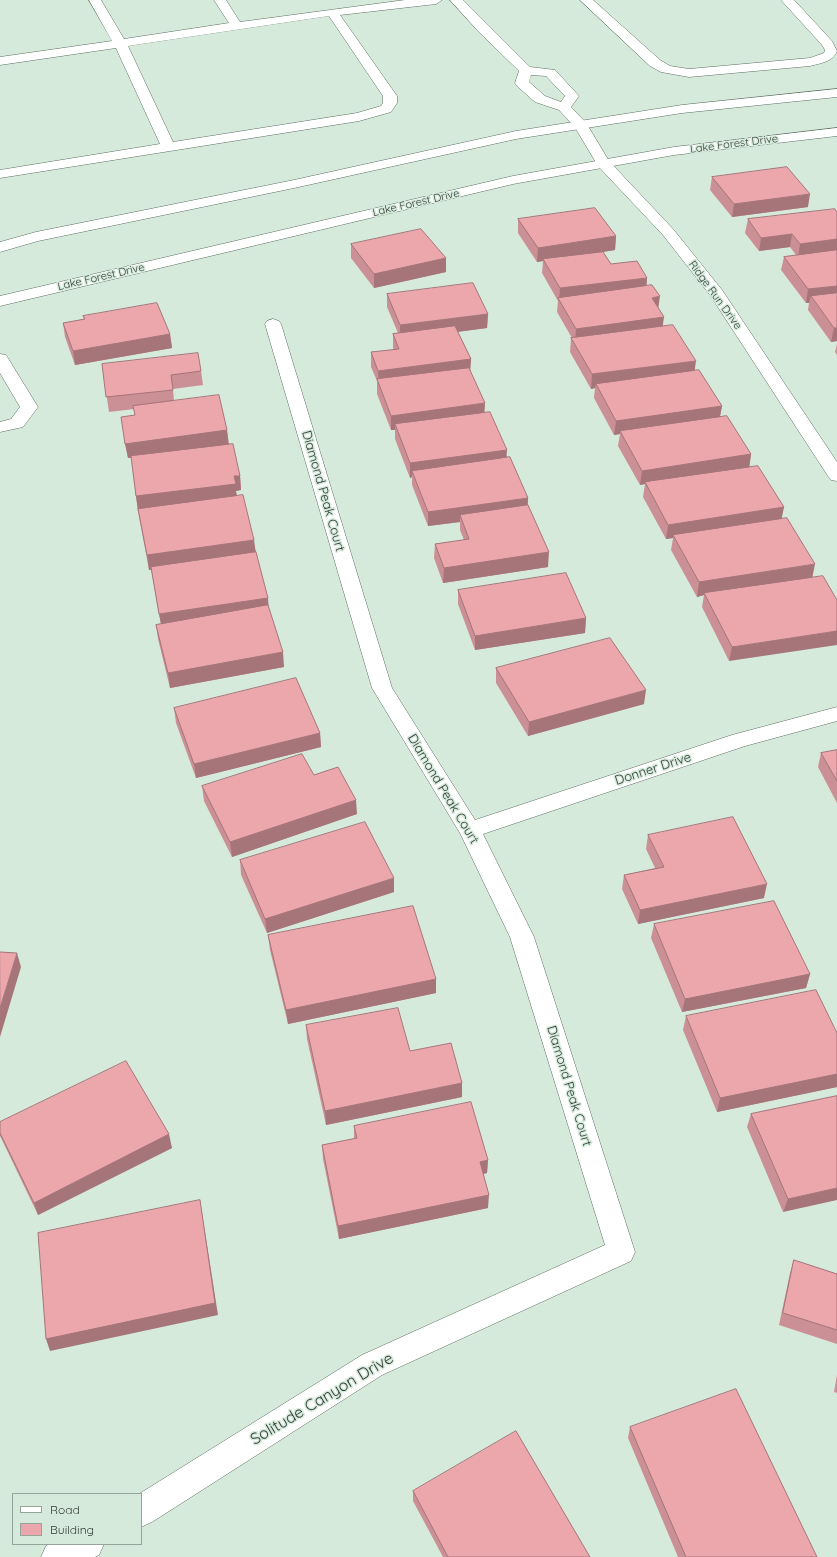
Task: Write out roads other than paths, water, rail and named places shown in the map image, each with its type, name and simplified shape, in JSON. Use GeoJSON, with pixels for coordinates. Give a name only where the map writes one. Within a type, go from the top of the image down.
{"type":"FeatureCollection","features":[{"type":"Feature","properties":{"kind":"street"},"geometry":{"type":"LineString","coordinates":[[95,0],[120,43],[168,147]]}},
{"type":"Feature","properties":{"kind":"street"},"geometry":{"type":"LineString","coordinates":[[220,0],[237,26]]}},
{"type":"Feature","properties":{"kind":"street"},"geometry":{"type":"LineString","coordinates":[[0,61],[332,12],[436,0]]}},
{"type":"Feature","properties":{"kind":"street"},"geometry":{"type":"LineString","coordinates":[[456,0],[482,28],[526,70],[550,73],[572,96],[564,107],[540,99],[522,83],[526,70]]}},
{"type":"Feature","properties":{"kind":"street"},"geometry":{"type":"LineString","coordinates":[[586,0],[655,62],[666,69],[689,73],[810,62],[822,59],[829,55],[830,50],[828,44],[788,0]]}},
{"type":"Feature","properties":{"kind":"street"},"geometry":{"type":"LineString","coordinates":[[0,174],[359,117],[386,109],[390,103],[390,96],[332,12]]}},
{"type":"Feature","properties":{"kind":"street"},"geometry":{"type":"LineString","coordinates":[[0,247],[36,237],[294,184],[470,144],[580,124],[682,109],[837,93]]}},
{"type":"Feature","properties":{"kind":"street","name":"Ridge Run Drive"},"geometry":{"type":"LineString","coordinates":[[564,107],[580,124],[603,163],[668,232],[716,293],[837,476]]}},
{"type":"Feature","properties":{"kind":"street","name":"Lake Forest Drive"},"geometry":{"type":"LineString","coordinates":[[0,301],[513,180],[603,163],[726,144],[837,132]]}},
{"type":"Feature","properties":{"kind":"street","name":"Diamond Peak Court"},"geometry":{"type":"LineString","coordinates":[[273,324],[382,688],[470,830],[522,937],[621,1252]]}},
{"type":"Feature","properties":{"kind":"street"},"geometry":{"type":"LineString","coordinates":[[0,427],[18,423],[29,407],[2,367]]}},
{"type":"Feature","properties":{"kind":"street","name":"Donner Drive"},"geometry":{"type":"LineString","coordinates":[[470,830],[740,740],[837,714]]}},
{"type":"Feature","properties":{"kind":"street","name":"Solitude Canyon Drive"},"geometry":{"type":"LineString","coordinates":[[142,1510],[372,1365],[621,1252]]}},
{"type":"Feature","properties":{"kind":"street"},"geometry":{"type":"LineString","coordinates":[[57,1557],[86,1545]]}}]}
